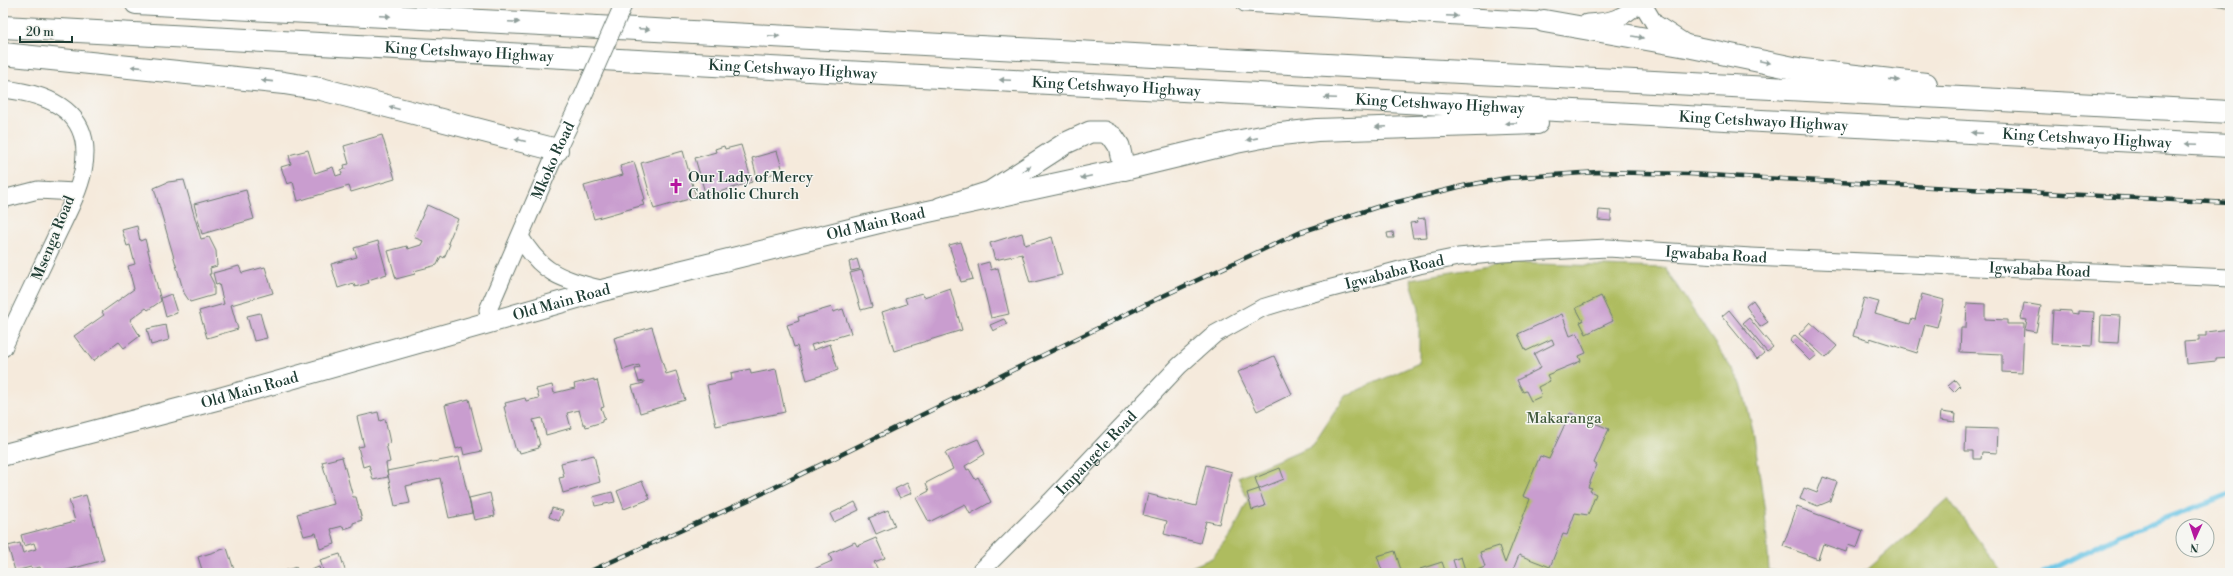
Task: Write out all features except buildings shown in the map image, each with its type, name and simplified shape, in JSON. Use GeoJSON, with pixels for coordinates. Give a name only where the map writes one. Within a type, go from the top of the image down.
{"type":"FeatureCollection","features":[{"type":"Feature","properties":{"kind":"highway"},"geometry":{"type":"LineString","coordinates":[[136,3],[2230,112]]}},
{"type":"Feature","properties":{"kind":"highway"},"geometry":{"type":"LineString","coordinates":[[1544,21],[1692,47],[1804,70],[2123,107]]}},
{"type":"Feature","properties":{"kind":"highway","name":"King Cetshwayo Highway"},"geometry":{"type":"LineString","coordinates":[[3,27],[2230,146]]}},
{"type":"Feature","properties":{"kind":"highway"},"geometry":{"type":"LineString","coordinates":[[3,54],[284,83],[321,89],[557,150]]}},
{"type":"Feature","properties":{"kind":"highway"},"geometry":{"type":"LineString","coordinates":[[1124,169],[1250,139],[1318,130],[1704,119]]}},
{"type":"Feature","properties":{"kind":"street","name":"Mkoko Road"},"geometry":{"type":"LineString","coordinates":[[490,321],[488,310],[557,150],[584,96],[624,3]]}},
{"type":"Feature","properties":{"kind":"street"},"geometry":{"type":"LineString","coordinates":[[1245,3],[1544,21],[1606,22],[1624,16],[1639,3]]}},
{"type":"Feature","properties":{"kind":"street"},"geometry":{"type":"LineString","coordinates":[[1642,3],[1658,27],[1692,47]]}},
{"type":"Feature","properties":{"kind":"street"},"geometry":{"type":"LineString","coordinates":[[3,89],[48,98],[63,108],[75,120],[85,143],[83,171],[75,192]]}},
{"type":"Feature","properties":{"kind":"street"},"geometry":{"type":"LineString","coordinates":[[940,208],[990,192],[1066,143],[1090,132],[1104,132],[1114,137],[1119,146],[1124,169]]}},
{"type":"Feature","properties":{"kind":"street","name":"Old Main Road"},"geometry":{"type":"LineString","coordinates":[[3,455],[218,399],[604,290],[940,208],[1124,169]]}},
{"type":"Feature","properties":{"kind":"street","name":"Msenga Road"},"geometry":{"type":"LineString","coordinates":[[3,199],[38,190],[75,192],[3,348]]}},
{"type":"Feature","properties":{"kind":"street"},"geometry":{"type":"LineString","coordinates":[[520,237],[534,258],[552,273],[604,290]]}},
{"type":"Feature","properties":{"kind":"street","name":"Igwababa Road"},"geometry":{"type":"LineString","coordinates":[[1215,334],[1262,308],[1419,265],[1458,258],[1575,248],[2230,278]]}},
{"type":"Feature","properties":{"kind":"street","name":"Impangele Road"},"geometry":{"type":"LineString","coordinates":[[979,573],[1179,366],[1215,334]]}},
{"type":"Feature","properties":{"kind":"green space","name":"Makaranga"},"geometry":{"type":"Polygon","coordinates":[[[1507,263],[1665,268],[1741,383],[1753,430],[1765,512],[1769,570],[1783,573],[1178,573],[1212,558],[1233,532],[1248,500],[1238,477],[1313,445],[1345,396],[1419,363],[1419,308],[1410,279],[1507,263]]]}},
{"type":"Feature","properties":{"kind":"green space"},"geometry":{"type":"Polygon","coordinates":[[[1948,498],[2002,573],[1838,573],[1867,570],[1948,498]]]}},
{"type":"Feature","properties":{"kind":"waterway"},"geometry":{"type":"LineString","coordinates":[[2043,573],[2119,535],[2230,494]]}},
{"type":"Feature","properties":{"kind":"railway"},"geometry":{"type":"LineString","coordinates":[[586,573],[753,498],[1163,296],[1301,232],[1377,207],[1463,186],[1507,178],[1598,172],[1689,174],[2230,203]]}},
{"type":"Feature","properties":{"kind":"place","name":"Our Lady of Mercy Catholic Church"},"geometry":{"type":"Point","coordinates":[676,186]}}]}
